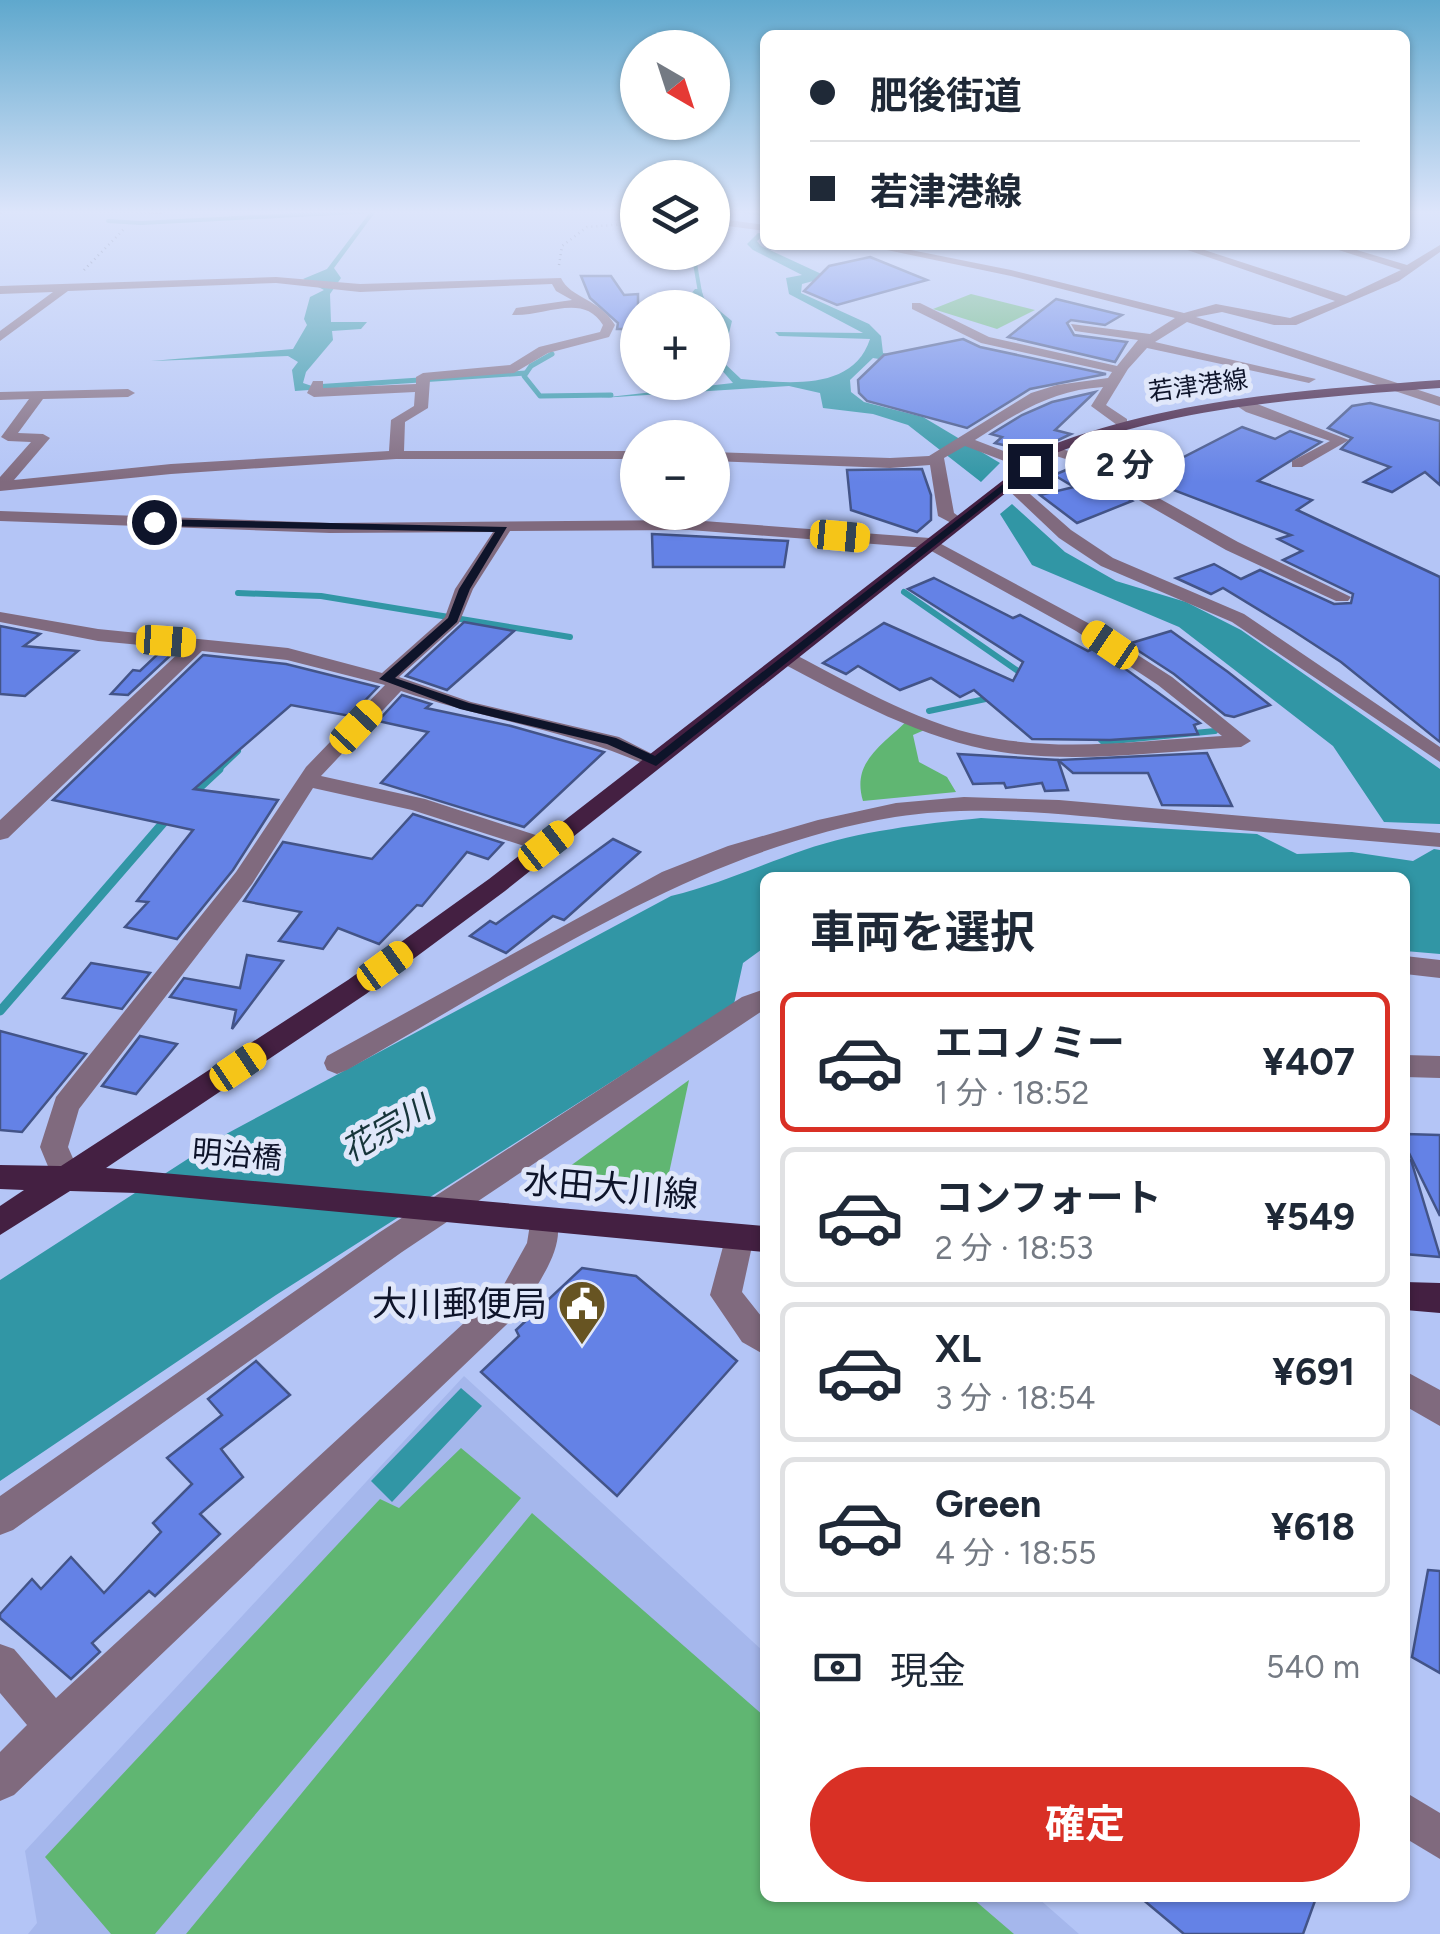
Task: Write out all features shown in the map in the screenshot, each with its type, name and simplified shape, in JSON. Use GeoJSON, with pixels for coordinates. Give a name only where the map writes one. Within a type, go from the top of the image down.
{"type":"FeatureCollection","features":[{"type":"Feature","properties":{"kind":"main road","name":"若津港線"},"geometry":{"type":"LineString","coordinates":[[0,1222],[358,987],[656,762],[957,521],[1052,450],[1122,422],[1242,402],[1423,386],[1440,388]]}},
{"type":"Feature","properties":{"kind":"main road"},"geometry":{"type":"LineString","coordinates":[[0,1176],[68,1179]]}},
{"type":"Feature","properties":{"kind":"main road","name":"明治橋"},"geometry":{"type":"LineString","coordinates":[[68,1179],[450,1209]]}},
{"type":"Feature","properties":{"kind":"main road","name":"水田大川線"},"geometry":{"type":"LineString","coordinates":[[450,1209],[542,1221],[752,1238]]}},
{"type":"Feature","properties":{"kind":"main road"},"geometry":{"type":"LineString","coordinates":[[1410,1296],[1440,1298]]}},
{"type":"Feature","properties":{"kind":"street"},"geometry":{"type":"LineString","coordinates":[[0,338],[48,301]]}},
{"type":"Feature","properties":{"kind":"street"},"geometry":{"type":"LineString","coordinates":[[1125,301],[1188,316],[1440,402]]}},
{"type":"Feature","properties":{"kind":"street"},"geometry":{"type":"LineString","coordinates":[[1128,301],[1423,386]]}},
{"type":"Feature","properties":{"kind":"street"},"geometry":{"type":"LineString","coordinates":[[1122,422],[1098,406],[1115,376],[1145,340],[1188,316],[1226,308],[1278,324],[1342,301]]}},
{"type":"Feature","properties":{"kind":"street"},"geometry":{"type":"LineString","coordinates":[[317,386],[314,392],[422,384],[507,372],[534,354],[605,334],[608,324],[600,310],[585,302],[516,312]]}},
{"type":"Feature","properties":{"kind":"street"},"geometry":{"type":"LineString","coordinates":[[916,306],[997,344],[1115,376]]}},
{"type":"Feature","properties":{"kind":"street"},"geometry":{"type":"LineString","coordinates":[[1075,327],[1309,379]]}},
{"type":"Feature","properties":{"kind":"street"},"geometry":{"type":"LineString","coordinates":[[730,457],[890,463],[935,458],[966,442],[1028,397],[1077,382],[1115,376]]}},
{"type":"Feature","properties":{"kind":"street"},"geometry":{"type":"LineString","coordinates":[[396,455],[398,420],[421,408],[422,384]]}},
{"type":"Feature","properties":{"kind":"street"},"geometry":{"type":"LineString","coordinates":[[0,396],[128,394]]}},
{"type":"Feature","properties":{"kind":"street"},"geometry":{"type":"LineString","coordinates":[[0,486],[43,438],[8,437],[39,396]]}},
{"type":"Feature","properties":{"kind":"street"},"geometry":{"type":"LineString","coordinates":[[1242,402],[1251,409],[1342,440],[1297,464]]}},
{"type":"Feature","properties":{"kind":"street"},"geometry":{"type":"LineString","coordinates":[[966,442],[1030,466]]}},
{"type":"Feature","properties":{"kind":"street"},"geometry":{"type":"LineString","coordinates":[[1052,450],[1074,457],[1232,546],[1342,597]]}},
{"type":"Feature","properties":{"kind":"street"},"geometry":{"type":"LineString","coordinates":[[0,486],[171,468],[396,455],[620,455]]}},
{"type":"Feature","properties":{"kind":"street"},"geometry":{"type":"LineString","coordinates":[[935,458],[942,508],[946,516],[957,521]]}},
{"type":"Feature","properties":{"kind":"street"},"geometry":{"type":"LineString","coordinates":[[998,490],[1107,562],[1238,618],[1440,756]]}},
{"type":"Feature","properties":{"kind":"street"},"geometry":{"type":"LineString","coordinates":[[0,516],[330,528],[690,525],[930,544],[1082,627],[1165,682],[1240,741],[1103,749],[1002,746],[951,735],[787,658]]}},
{"type":"Feature","properties":{"kind":"street"},"geometry":{"type":"LineString","coordinates":[[68,1179],[54,1146],[66,1105],[244,878],[307,780],[392,681],[454,617],[464,589],[503,529]]}},
{"type":"Feature","properties":{"kind":"street"},"geometry":{"type":"LineString","coordinates":[[0,617],[98,636],[288,654],[392,681],[465,706],[612,741],[656,762]]}},
{"type":"Feature","properties":{"kind":"street"},"geometry":{"type":"LineString","coordinates":[[0,833],[200,643]]}},
{"type":"Feature","properties":{"kind":"street"},"geometry":{"type":"LineString","coordinates":[[307,780],[416,804],[546,846]]}},
{"type":"Feature","properties":{"kind":"street"},"geometry":{"type":"LineString","coordinates":[[337,1063],[670,878],[736,851],[818,826],[896,810],[964,804],[1059,807],[1440,840]]}},
{"type":"Feature","properties":{"kind":"street"},"geometry":{"type":"LineString","coordinates":[[1410,965],[1440,968]]}},
{"type":"Feature","properties":{"kind":"street"},"geometry":{"type":"LineString","coordinates":[[0,1517],[392,1242],[760,1001]]}},
{"type":"Feature","properties":{"kind":"street"},"geometry":{"type":"LineString","coordinates":[[1410,1066],[1440,1066]]}},
{"type":"Feature","properties":{"kind":"street"},"geometry":{"type":"LineString","coordinates":[[0,1780],[512,1298],[542,1245],[542,1221]]}},
{"type":"Feature","properties":{"kind":"street"},"geometry":{"type":"LineString","coordinates":[[752,1238],[726,1296],[760,1337]]}},
{"type":"Feature","properties":{"kind":"street"},"geometry":{"type":"LineString","coordinates":[[1410,1390],[1440,1409]]}},
{"type":"Feature","properties":{"kind":"street"},"geometry":{"type":"LineString","coordinates":[[0,1663],[54,1726]]}},
{"type":"Feature","properties":{"kind":"street"},"geometry":{"type":"LineString","coordinates":[[1410,1817],[1440,1838]]}},
{"type":"Feature","properties":{"kind":"shaded area"},"geometry":{"type":"Polygon","coordinates":[[[464,1376],[760,1648],[760,1902],[1043,1902],[1079,1934],[28,1934],[37,1923],[25,1851],[464,1376]]]}},
{"type":"Feature","properties":{"kind":"green space"},"geometry":{"type":"Polygon","coordinates":[[[953,301],[1000,301],[1035,310],[997,329],[933,309],[953,301]]]}},
{"type":"Feature","properties":{"kind":"green space"},"geometry":{"type":"Polygon","coordinates":[[[910,718],[929,728],[913,735],[919,762],[947,777],[956,792],[863,801],[860,787],[865,764],[910,718]]]}},
{"type":"Feature","properties":{"kind":"green space"},"geometry":{"type":"Polygon","coordinates":[[[689,1080],[666,1187],[555,1177],[689,1080]]]}},
{"type":"Feature","properties":{"kind":"green space"},"geometry":{"type":"Polygon","coordinates":[[[461,1448],[521,1498],[155,1934],[111,1934],[45,1857],[380,1499],[399,1508],[461,1448]]]}},
{"type":"Feature","properties":{"kind":"green space"},"geometry":{"type":"Polygon","coordinates":[[[532,1513],[760,1713],[760,1902],[977,1902],[1014,1934],[186,1934],[532,1513]]]}},
{"type":"Feature","properties":{"kind":"water"},"geometry":{"type":"Polygon","coordinates":[[[309,301],[330,301],[331,322],[367,322],[361,329],[332,331],[333,340],[306,372],[303,383],[312,386],[309,390],[295,391],[292,370],[298,362],[288,356],[151,361],[293,349],[307,325],[304,319],[309,301]]]}},
{"type":"Feature","properties":{"kind":"water"},"geometry":{"type":"Polygon","coordinates":[[[803,301],[819,301],[869,324],[881,336],[883,353],[928,363],[998,352],[978,362],[990,367],[981,371],[947,362],[926,367],[873,358],[850,380],[851,392],[864,402],[923,417],[1000,463],[981,482],[908,425],[873,414],[823,408],[820,393],[789,386],[730,390],[730,369],[741,379],[778,382],[834,376],[861,356],[870,339],[779,336],[775,332],[863,333],[803,301]]]}},
{"type":"Feature","properties":{"kind":"water"},"geometry":{"type":"Polygon","coordinates":[[[1012,504],[1065,552],[1116,581],[1186,602],[1241,630],[1440,769],[1440,824],[1384,822],[1333,746],[1179,627],[1032,565],[1000,514],[1012,504]]]}},
{"type":"Feature","properties":{"kind":"water","name":"花宗川"},"geometry":{"type":"Polygon","coordinates":[[[981,818],[1257,834],[1297,854],[1352,852],[1413,861],[1434,849],[1440,850],[1440,954],[1410,951],[1410,872],[760,872],[760,951],[743,963],[734,1004],[276,1295],[0,1481],[0,1280],[228,1133],[671,896],[804,850],[914,826],[981,818]]]}},
{"type":"Feature","properties":{"kind":"water"},"geometry":{"type":"Polygon","coordinates":[[[461,1388],[482,1406],[392,1502],[371,1481],[461,1388]]]}},
{"type":"Feature","properties":{"kind":"building"},"geometry":{"type":"Polygon","coordinates":[[[594,301],[620,301],[620,329],[618,323],[594,301]]]}},
{"type":"Feature","properties":{"kind":"building"},"geometry":{"type":"Polygon","coordinates":[[[1053,301],[1065,301],[1122,315],[1105,325],[1071,320],[1067,323],[1074,335],[1127,342],[1115,362],[1008,337],[1053,301]]]}},
{"type":"Feature","properties":{"kind":"building"},"geometry":{"type":"Polygon","coordinates":[[[963,339],[980,347],[1106,374],[1030,389],[967,428],[867,401],[859,393],[858,380],[884,355],[963,339]]]}},
{"type":"Feature","properties":{"kind":"building"},"geometry":{"type":"Polygon","coordinates":[[[1095,392],[1055,430],[1071,434],[1033,452],[995,443],[1002,437],[991,434],[1022,415],[1052,402],[1095,392]]]}},
{"type":"Feature","properties":{"kind":"building"},"geometry":{"type":"Polygon","coordinates":[[[1370,403],[1440,421],[1440,485],[1425,472],[1392,492],[1364,482],[1390,467],[1341,449],[1352,438],[1328,428],[1352,406],[1370,403]]]}},
{"type":"Feature","properties":{"kind":"building"},"geometry":{"type":"Polygon","coordinates":[[[1242,427],[1275,439],[1290,431],[1321,442],[1258,481],[1312,500],[1297,510],[1440,577],[1440,742],[1341,662],[1292,630],[1223,588],[1211,594],[1176,578],[1214,564],[1241,579],[1260,570],[1334,604],[1351,603],[1353,594],[1283,560],[1302,551],[1278,539],[1291,535],[1166,487],[1155,492],[1077,450],[1122,441],[1168,465],[1242,427]]]}},
{"type":"Feature","properties":{"kind":"building"},"geometry":{"type":"Polygon","coordinates":[[[1073,467],[1132,501],[1077,523],[1040,495],[1074,487],[1054,475],[1073,467]]]}},
{"type":"Feature","properties":{"kind":"building"},"geometry":{"type":"Polygon","coordinates":[[[922,469],[931,495],[931,520],[917,532],[851,510],[847,470],[922,469]]]}},
{"type":"Feature","properties":{"kind":"building"},"geometry":{"type":"Polygon","coordinates":[[[652,534],[788,541],[784,567],[653,567],[652,534]]]}},
{"type":"Feature","properties":{"kind":"building"},"geometry":{"type":"Polygon","coordinates":[[[934,578],[1013,618],[1020,615],[1088,651],[1095,648],[1102,652],[1200,723],[1194,725],[1198,734],[1110,740],[1032,739],[974,690],[960,697],[931,678],[900,690],[858,666],[846,674],[823,663],[884,623],[1013,681],[1023,662],[908,589],[934,578]]]}},
{"type":"Feature","properties":{"kind":"building"},"geometry":{"type":"Polygon","coordinates":[[[464,622],[514,631],[447,690],[406,676],[464,622]]]}},
{"type":"Feature","properties":{"kind":"building"},"geometry":{"type":"Polygon","coordinates":[[[0,626],[40,634],[24,646],[78,651],[25,696],[0,694],[0,626]]]}},
{"type":"Feature","properties":{"kind":"building"},"geometry":{"type":"Polygon","coordinates":[[[1171,631],[1270,705],[1234,717],[1225,715],[1128,644],[1171,631]]]}},
{"type":"Feature","properties":{"kind":"building"},"geometry":{"type":"Polygon","coordinates":[[[161,651],[174,652],[128,695],[111,694],[133,670],[140,671],[161,651]]]}},
{"type":"Feature","properties":{"kind":"building"},"geometry":{"type":"Polygon","coordinates":[[[203,655],[286,664],[378,687],[350,716],[291,705],[194,789],[278,800],[233,870],[177,939],[125,927],[148,902],[137,901],[193,830],[53,800],[203,655]]]}},
{"type":"Feature","properties":{"kind":"building"},"geometry":{"type":"Polygon","coordinates":[[[402,695],[431,704],[426,708],[604,752],[524,827],[381,783],[428,732],[378,721],[402,695]]]}},
{"type":"Feature","properties":{"kind":"building"},"geometry":{"type":"Polygon","coordinates":[[[1207,753],[1232,806],[1162,805],[1148,773],[1073,773],[1058,760],[1207,753]]]}},
{"type":"Feature","properties":{"kind":"building"},"geometry":{"type":"Polygon","coordinates":[[[958,754],[1058,760],[1068,790],[1045,791],[1042,783],[1006,788],[1004,783],[973,784],[958,754]]]}},
{"type":"Feature","properties":{"kind":"building"},"geometry":{"type":"Polygon","coordinates":[[[413,814],[503,843],[488,859],[467,852],[422,906],[417,905],[379,944],[338,928],[323,949],[279,941],[301,912],[244,901],[283,842],[372,859],[413,814]]]}},
{"type":"Feature","properties":{"kind":"building"},"geometry":{"type":"Polygon","coordinates":[[[613,839],[640,852],[564,920],[553,916],[506,953],[470,936],[490,921],[496,924],[613,839]]]}},
{"type":"Feature","properties":{"kind":"building"},"geometry":{"type":"Polygon","coordinates":[[[247,955],[283,961],[232,1029],[236,1010],[170,997],[184,978],[240,988],[247,955]]]}},
{"type":"Feature","properties":{"kind":"building"},"geometry":{"type":"Polygon","coordinates":[[[91,963],[150,973],[122,1009],[63,998],[91,963]]]}},
{"type":"Feature","properties":{"kind":"building"},"geometry":{"type":"Polygon","coordinates":[[[0,1031],[86,1054],[22,1132],[0,1130],[0,1031]]]}},
{"type":"Feature","properties":{"kind":"building"},"geometry":{"type":"Polygon","coordinates":[[[140,1036],[177,1044],[136,1094],[102,1086],[140,1036]]]}},
{"type":"Feature","properties":{"kind":"building"},"geometry":{"type":"Polygon","coordinates":[[[1410,1134],[1440,1135],[1440,1216],[1410,1155],[1410,1134]]]}},
{"type":"Feature","properties":{"kind":"building"},"geometry":{"type":"Polygon","coordinates":[[[1411,1160],[1440,1257],[1410,1254],[1411,1160]]]}},
{"type":"Feature","properties":{"kind":"building"},"geometry":{"type":"Polygon","coordinates":[[[582,1268],[636,1276],[737,1361],[617,1496],[481,1372],[519,1336],[516,1330],[582,1268]]]}},
{"type":"Feature","properties":{"kind":"building"},"geometry":{"type":"Polygon","coordinates":[[[256,1361],[290,1395],[221,1449],[243,1477],[200,1514],[220,1534],[155,1596],[149,1591],[92,1643],[100,1652],[71,1679],[0,1614],[32,1579],[41,1589],[71,1557],[104,1593],[161,1532],[153,1523],[192,1484],[167,1458],[222,1415],[208,1399],[256,1361]]]}},
{"type":"Feature","properties":{"kind":"building"},"geometry":{"type":"Polygon","coordinates":[[[1428,1570],[1440,1571],[1440,1673],[1412,1657],[1428,1570]]]}},
{"type":"Feature","properties":{"kind":"building"},"geometry":{"type":"Polygon","coordinates":[[[1146,1902],[1315,1902],[1303,1934],[1184,1934],[1146,1902]]]}},
{"type":"Feature","properties":{"kind":"waterway"},"geometry":{"type":"LineString","coordinates":[[552,354],[531,366],[524,376],[540,396],[611,395]]}},
{"type":"Feature","properties":{"kind":"waterway"},"geometry":{"type":"LineString","coordinates":[[314,387],[526,373]]}},
{"type":"Feature","properties":{"kind":"waterway"},"geometry":{"type":"LineString","coordinates":[[904,592],[1025,676]]}},
{"type":"Feature","properties":{"kind":"waterway"},"geometry":{"type":"LineString","coordinates":[[238,593],[321,596],[570,637]]}},
{"type":"Feature","properties":{"kind":"waterway"},"geometry":{"type":"LineString","coordinates":[[929,711],[995,697]]}},
{"type":"Feature","properties":{"kind":"waterway"},"geometry":{"type":"LineString","coordinates":[[1095,734],[1103,742],[1215,731]]}},
{"type":"Feature","properties":{"kind":"waterway"},"geometry":{"type":"LineString","coordinates":[[216,772],[238,751]]}},
{"type":"Feature","properties":{"kind":"waterway"},"geometry":{"type":"LineString","coordinates":[[189,797],[219,769]]}},
{"type":"Feature","properties":{"kind":"waterway"},"geometry":{"type":"LineString","coordinates":[[0,1011],[170,815]]}},
{"type":"Feature","properties":{"kind":"place","name":"大川郵便局"},"geometry":{"type":"Point","coordinates":[582,1346]}},
{"type":"Feature","properties":{"kind":"route"},"geometry":{"type":"LineString","coordinates":[[154,522],[503,529],[464,589],[453,619],[386,679],[465,706],[612,741],[656,762],[1030,466]]}}]}
